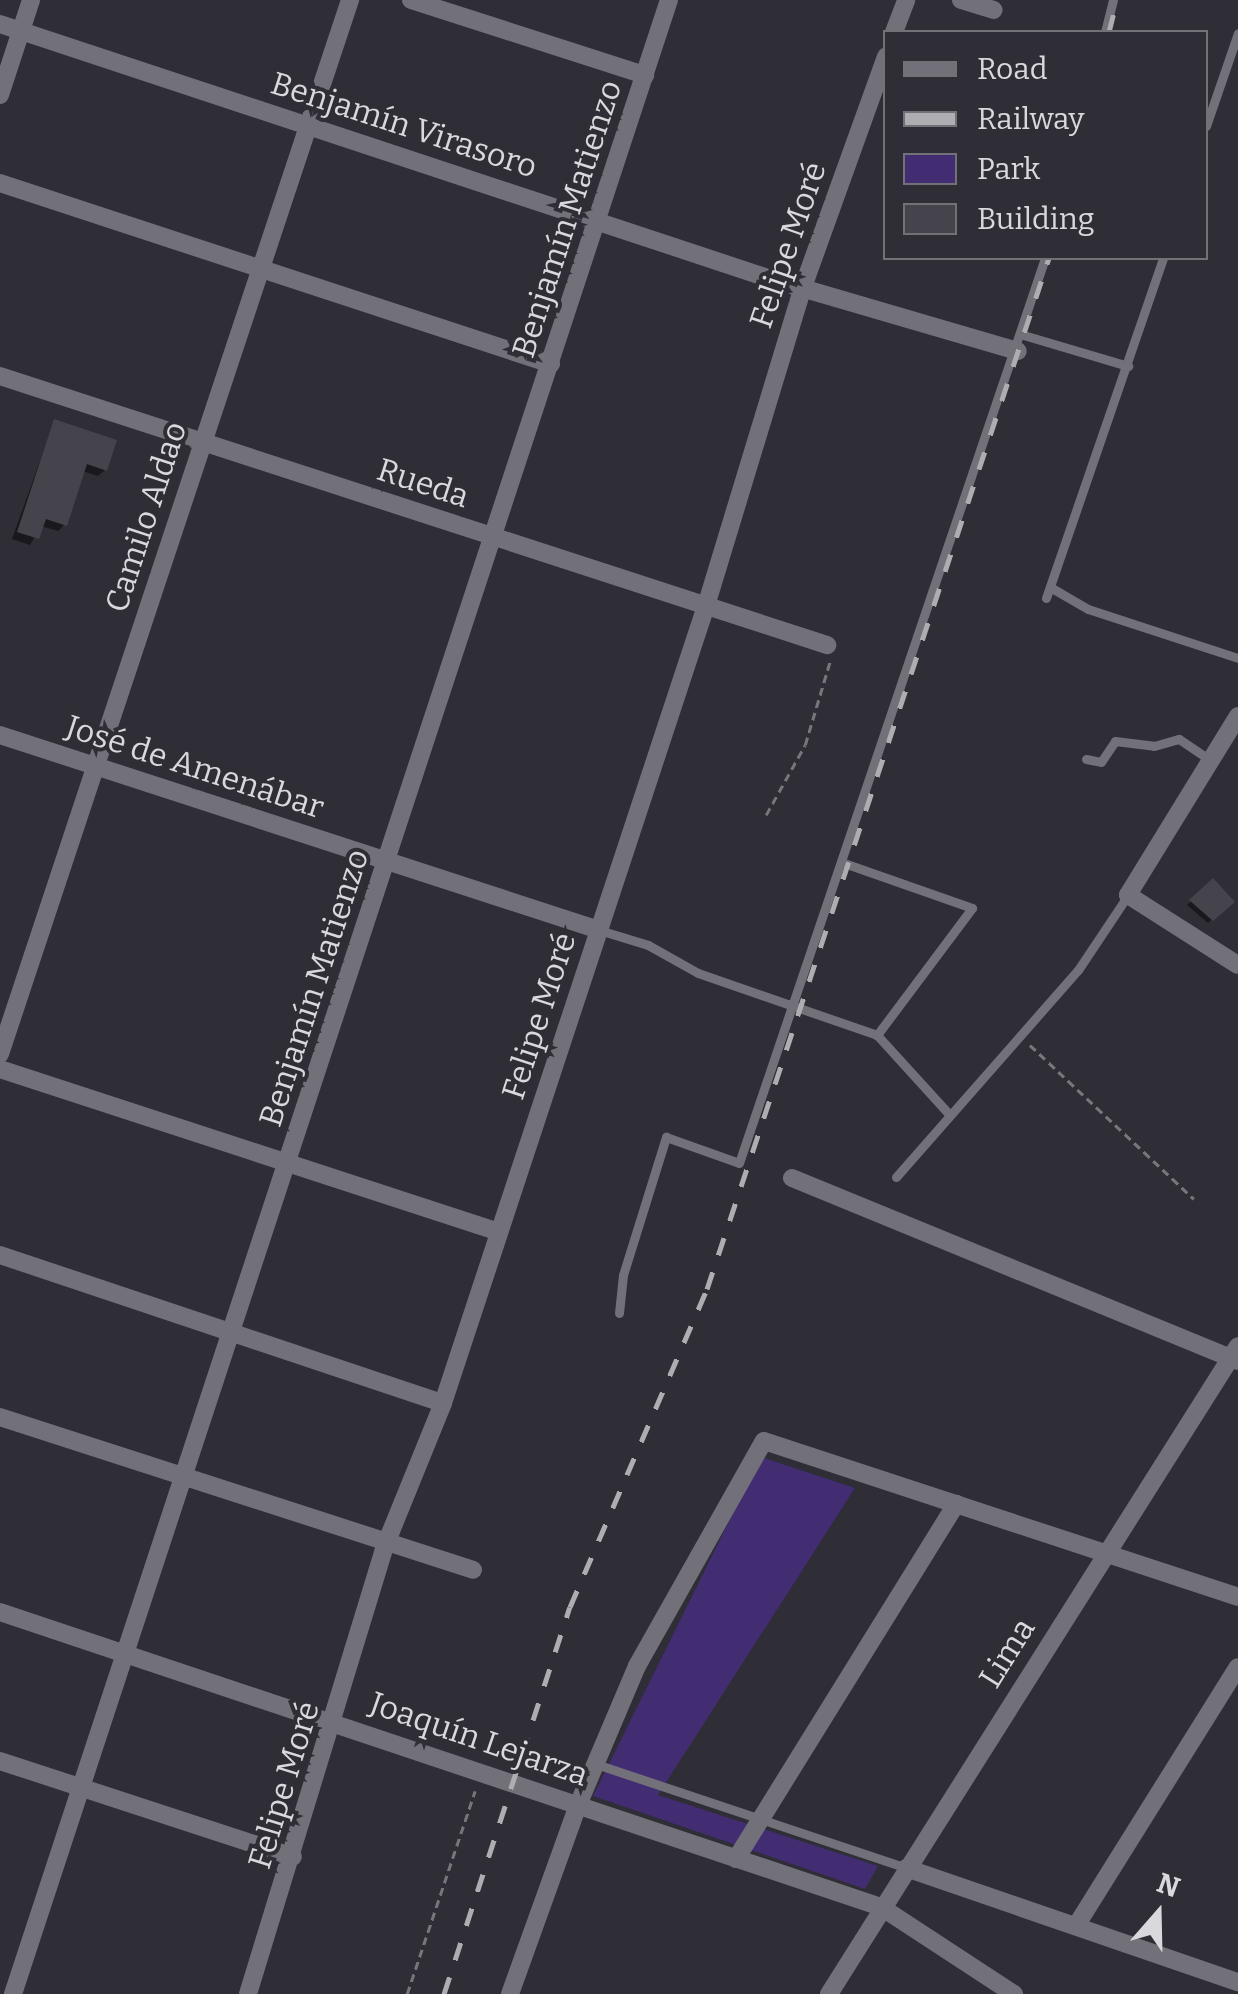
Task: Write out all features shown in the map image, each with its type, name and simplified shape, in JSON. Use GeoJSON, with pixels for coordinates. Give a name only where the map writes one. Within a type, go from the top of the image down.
{"type":"FeatureCollection","features":[{"type":"Feature","properties":{"kind":"street"},"geometry":{"type":"LineString","coordinates":[[0,95],[31,0]]}},
{"type":"Feature","properties":{"kind":"street","name":"Camilo Aldao"},"geometry":{"type":"LineString","coordinates":[[0,1054],[350,0]]}},
{"type":"Feature","properties":{"kind":"street"},"geometry":{"type":"LineString","coordinates":[[411,0],[645,75]]}},
{"type":"Feature","properties":{"kind":"street","name":"Benjamín Matienzo"},"geometry":{"type":"LineString","coordinates":[[13,1994],[669,0]]}},
{"type":"Feature","properties":{"kind":"street"},"geometry":{"type":"LineString","coordinates":[[895,30],[906,0]]}},
{"type":"Feature","properties":{"kind":"street"},"geometry":{"type":"LineString","coordinates":[[961,0],[993,10]]}},
{"type":"Feature","properties":{"kind":"street","name":"Benjamín Virasoro"},"geometry":{"type":"LineString","coordinates":[[0,24],[803,288],[1017,345]]}},
{"type":"Feature","properties":{"kind":"street","name":"Felipe Moré"},"geometry":{"type":"LineString","coordinates":[[248,1994],[336,1722],[386,1546],[443,1403],[706,606],[803,288],[883,64]]}},
{"type":"Feature","properties":{"kind":"street"},"geometry":{"type":"LineString","coordinates":[[0,183],[551,364]]}},
{"type":"Feature","properties":{"kind":"street","name":"Rueda"},"geometry":{"type":"LineString","coordinates":[[0,376],[828,645]]}},
{"type":"Feature","properties":{"kind":"street"},"geometry":{"type":"LineString","coordinates":[[1238,716],[1128,896],[1238,965]]}},
{"type":"Feature","properties":{"kind":"street","name":"José de Amenábar"},"geometry":{"type":"LineString","coordinates":[[0,735],[599,930]]}},
{"type":"Feature","properties":{"kind":"street"},"geometry":{"type":"LineString","coordinates":[[0,1069],[499,1232]]}},
{"type":"Feature","properties":{"kind":"street"},"geometry":{"type":"LineString","coordinates":[[792,1178],[1236,1355]]}},
{"type":"Feature","properties":{"kind":"street"},"geometry":{"type":"LineString","coordinates":[[0,1255],[443,1403]]}},
{"type":"Feature","properties":{"kind":"street","name":"Lima"},"geometry":{"type":"LineString","coordinates":[[829,1994],[1236,1355]]}},
{"type":"Feature","properties":{"kind":"street"},"geometry":{"type":"LineString","coordinates":[[0,1416],[386,1546],[473,1570]]}},
{"type":"Feature","properties":{"kind":"street"},"geometry":{"type":"LineString","coordinates":[[510,1994],[578,1805],[637,1666],[764,1441],[1238,1597]]}},
{"type":"Feature","properties":{"kind":"street"},"geometry":{"type":"LineString","coordinates":[[736,1859],[956,1504]]}},
{"type":"Feature","properties":{"kind":"street","name":"Joaquín Lejarza"},"geometry":{"type":"LineString","coordinates":[[0,1612],[881,1907],[1014,1994]]}},
{"type":"Feature","properties":{"kind":"street"},"geometry":{"type":"LineString","coordinates":[[1076,1926],[1238,1668]]}},
{"type":"Feature","properties":{"kind":"street"},"geometry":{"type":"LineString","coordinates":[[0,1761],[293,1858]]}},
{"type":"Feature","properties":{"kind":"street"},"geometry":{"type":"LineString","coordinates":[[906,1868],[1238,1982]]}},
{"type":"Feature","properties":{"kind":"lane"},"geometry":{"type":"LineString","coordinates":[[1106,30],[1113,0]]}},
{"type":"Feature","properties":{"kind":"lane"},"geometry":{"type":"LineString","coordinates":[[1208,115],[1238,33]]}},
{"type":"Feature","properties":{"kind":"lane"},"geometry":{"type":"LineString","coordinates":[[619,1313],[623,1275],[666,1137],[739,1163],[1044,260]]}},
{"type":"Feature","properties":{"kind":"lane"},"geometry":{"type":"LineString","coordinates":[[1046,598],[1162,260]]}},
{"type":"Feature","properties":{"kind":"lane","name":"Benjamín Virasoro"},"geometry":{"type":"LineString","coordinates":[[1017,345],[1128,366]]}},
{"type":"Feature","properties":{"kind":"lane"},"geometry":{"type":"LineString","coordinates":[[1050,587],[1088,609],[1238,658]]}},
{"type":"Feature","properties":{"kind":"lane"},"geometry":{"type":"LineString","coordinates":[[1086,758],[1101,762],[1114,741],[1154,746],[1179,739],[1210,760]]}},
{"type":"Feature","properties":{"kind":"lane"},"geometry":{"type":"LineString","coordinates":[[841,862],[972,908],[877,1035]]}},
{"type":"Feature","properties":{"kind":"lane"},"geometry":{"type":"LineString","coordinates":[[896,1177],[1022,1037],[1128,896]]}},
{"type":"Feature","properties":{"kind":"lane"},"geometry":{"type":"LineString","coordinates":[[599,930],[877,1035],[949,1114]]}},
{"type":"Feature","properties":{"kind":"lane"},"geometry":{"type":"LineString","coordinates":[[595,1764],[906,1868]]}},
{"type":"Feature","properties":{"kind":"path"},"geometry":{"type":"LineString","coordinates":[[766,815],[805,745],[831,667],[828,645]]}},
{"type":"Feature","properties":{"kind":"path"},"geometry":{"type":"LineString","coordinates":[[1022,1037],[1194,1199]]}},
{"type":"Feature","properties":{"kind":"path"},"geometry":{"type":"LineString","coordinates":[[407,1994],[482,1771]]}},
{"type":"Feature","properties":{"kind":"green space"},"geometry":{"type":"Polygon","coordinates":[[[761,1457],[855,1488],[658,1795],[878,1866],[865,1889],[593,1796],[761,1457]]]}},
{"type":"Feature","properties":{"kind":"building"},"geometry":{"type":"Polygon","coordinates":[[[54,419],[117,440],[107,471],[87,464],[67,526],[46,519],[39,539],[17,532],[54,419]]]}},
{"type":"Feature","properties":{"kind":"building"},"geometry":{"type":"Polygon","coordinates":[[[1213,878],[1235,902],[1213,921],[1189,900],[1213,878]]]}},
{"type":"Feature","properties":{"kind":"railway"},"geometry":{"type":"LineString","coordinates":[[1110,30],[1117,0]]}},
{"type":"Feature","properties":{"kind":"railway"},"geometry":{"type":"LineString","coordinates":[[444,1994],[570,1607],[707,1289],[1048,260]]}}]}
